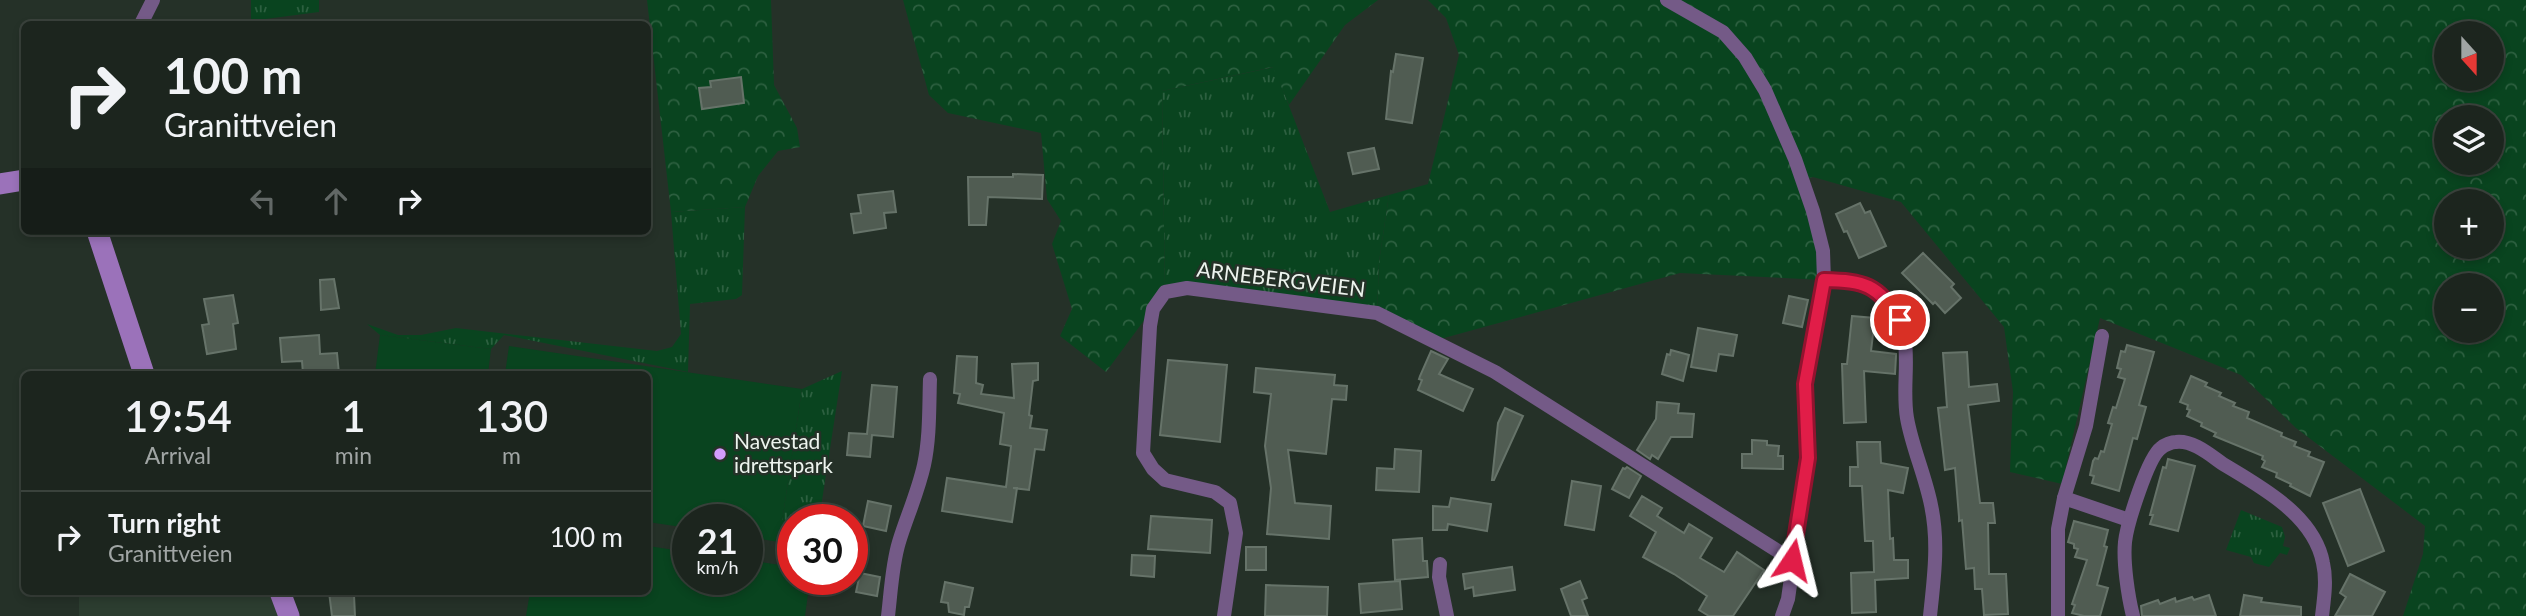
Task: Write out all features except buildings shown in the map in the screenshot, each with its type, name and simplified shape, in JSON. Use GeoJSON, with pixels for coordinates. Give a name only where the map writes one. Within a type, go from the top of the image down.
{"type":"FeatureCollection","features":[{"type":"Feature","properties":{"kind":"street"},"geometry":{"type":"LineString","coordinates":[[142,21],[153,0]]}},
{"type":"Feature","properties":{"kind":"street"},"geometry":{"type":"LineString","coordinates":[[1667,0],[1723,32],[1745,57],[1765,90],[1796,159],[1823,251],[1824,280],[1805,384],[1808,458],[1788,599],[1782,616]]}},
{"type":"Feature","properties":{"kind":"street"},"geometry":{"type":"LineString","coordinates":[[0,184],[21,180]]}},
{"type":"Feature","properties":{"kind":"street"},"geometry":{"type":"LineString","coordinates":[[98,235],[143,371]]}},
{"type":"Feature","properties":{"kind":"street"},"geometry":{"type":"LineString","coordinates":[[1824,280],[1851,281],[1872,287],[1887,299],[1900,320],[1908,375],[1906,415],[1931,504],[1936,537],[1930,616]]}},
{"type":"Feature","properties":{"kind":"street","name":"ARNEBERGVEIEN"},"geometry":{"type":"LineString","coordinates":[[1224,616],[1236,533],[1230,503],[1215,492],[1165,480],[1153,469],[1143,453],[1153,309],[1164,292],[1187,288],[1377,313],[1495,372],[1792,560]]}},
{"type":"Feature","properties":{"kind":"street"},"geometry":{"type":"LineString","coordinates":[[2058,616],[2058,529],[2064,498],[2086,426],[2102,336]]}},
{"type":"Feature","properties":{"kind":"street"},"geometry":{"type":"LineString","coordinates":[[888,616],[899,542],[925,463],[930,379]]}},
{"type":"Feature","properties":{"kind":"street"},"geometry":{"type":"LineString","coordinates":[[2133,616],[2125,543],[2129,520],[2150,462],[2159,448],[2175,442],[2191,444],[2270,494],[2296,514],[2311,535],[2323,561],[2325,592],[2322,616]]}},
{"type":"Feature","properties":{"kind":"street"},"geometry":{"type":"LineString","coordinates":[[2064,498],[2129,520]]}},
{"type":"Feature","properties":{"kind":"street"},"geometry":{"type":"LineString","coordinates":[[1440,564],[1439,577],[1447,616]]}},
{"type":"Feature","properties":{"kind":"street"},"geometry":{"type":"LineString","coordinates":[[281,595],[289,616]]}},
{"type":"Feature","properties":{"kind":"shaded area"},"geometry":{"type":"Polygon","coordinates":[[[79,595],[281,595],[289,616],[79,616],[79,595]]]}},
{"type":"Feature","properties":{"kind":"green space"},"geometry":{"type":"Polygon","coordinates":[[[251,0],[319,0],[319,12],[251,21],[251,0]]]}},
{"type":"Feature","properties":{"kind":"green space"},"geometry":{"type":"Polygon","coordinates":[[[647,0],[771,0],[774,85],[797,128],[800,147],[778,151],[758,176],[745,207],[671,212],[647,0]]]}},
{"type":"Feature","properties":{"kind":"green space"},"geometry":{"type":"Polygon","coordinates":[[[903,0],[1378,0],[1345,25],[1289,105],[1273,67],[1162,91],[1165,292],[1106,372],[1060,336],[1072,309],[1052,244],[1061,221],[1047,199],[1041,133],[948,113],[929,95],[903,0]]]}},
{"type":"Feature","properties":{"kind":"green space"},"geometry":{"type":"Polygon","coordinates":[[[1428,0],[2526,0],[2526,616],[2403,616],[2423,554],[2425,526],[2296,428],[2241,375],[2100,318],[2062,484],[2010,472],[2013,392],[2004,327],[1901,202],[1813,177],[1803,180],[1824,280],[1680,273],[1433,341],[1377,313],[1379,262],[1389,195],[1428,184],[1459,55],[1446,18],[1428,0]]]}},
{"type":"Feature","properties":{"kind":"green space"},"geometry":{"type":"Polygon","coordinates":[[[1274,67],[1330,212],[1389,195],[1379,262],[1377,313],[1165,292],[1162,91],[1274,67]]]}},
{"type":"Feature","properties":{"kind":"green space"},"geometry":{"type":"Polygon","coordinates":[[[745,207],[742,295],[736,299],[690,304],[688,372],[504,335],[491,349],[380,335],[367,324],[398,335],[421,335],[456,328],[657,351],[672,347],[681,334],[671,212],[745,207]]]}},
{"type":"Feature","properties":{"kind":"green space"},"geometry":{"type":"Polygon","coordinates":[[[380,335],[491,349],[488,371],[375,371],[380,335]]]}},
{"type":"Feature","properties":{"kind":"green space","name":"Navestad idrettspark"},"geometry":{"type":"Polygon","coordinates":[[[509,346],[802,389],[785,504],[777,504],[777,542],[763,540],[763,504],[672,504],[672,526],[651,522],[651,371],[505,371],[509,346]]]}},
{"type":"Feature","properties":{"kind":"green space"},"geometry":{"type":"Polygon","coordinates":[[[842,371],[821,504],[785,504],[802,389],[842,371]]]}},
{"type":"Feature","properties":{"kind":"green space"},"geometry":{"type":"Polygon","coordinates":[[[2241,510],[2282,527],[2285,537],[2283,546],[2290,548],[2287,555],[2280,553],[2269,567],[2254,563],[2251,557],[2226,550],[2241,510]]]}},
{"type":"Feature","properties":{"kind":"green space"},"geometry":{"type":"Polygon","coordinates":[[[651,546],[672,550],[672,595],[763,595],[763,562],[777,565],[777,595],[808,595],[805,616],[526,616],[530,595],[651,595],[651,546]]]}},
{"type":"Feature","properties":{"kind":"place","name":"Navestad idrettspark"},"geometry":{"type":"Point","coordinates":[720,454]}},
{"type":"Feature","properties":{"kind":"route"},"geometry":{"type":"LineString","coordinates":[[1792,560],[1808,458],[1805,384],[1824,280],[1851,281],[1872,287],[1887,299],[1900,320]]}}]}
